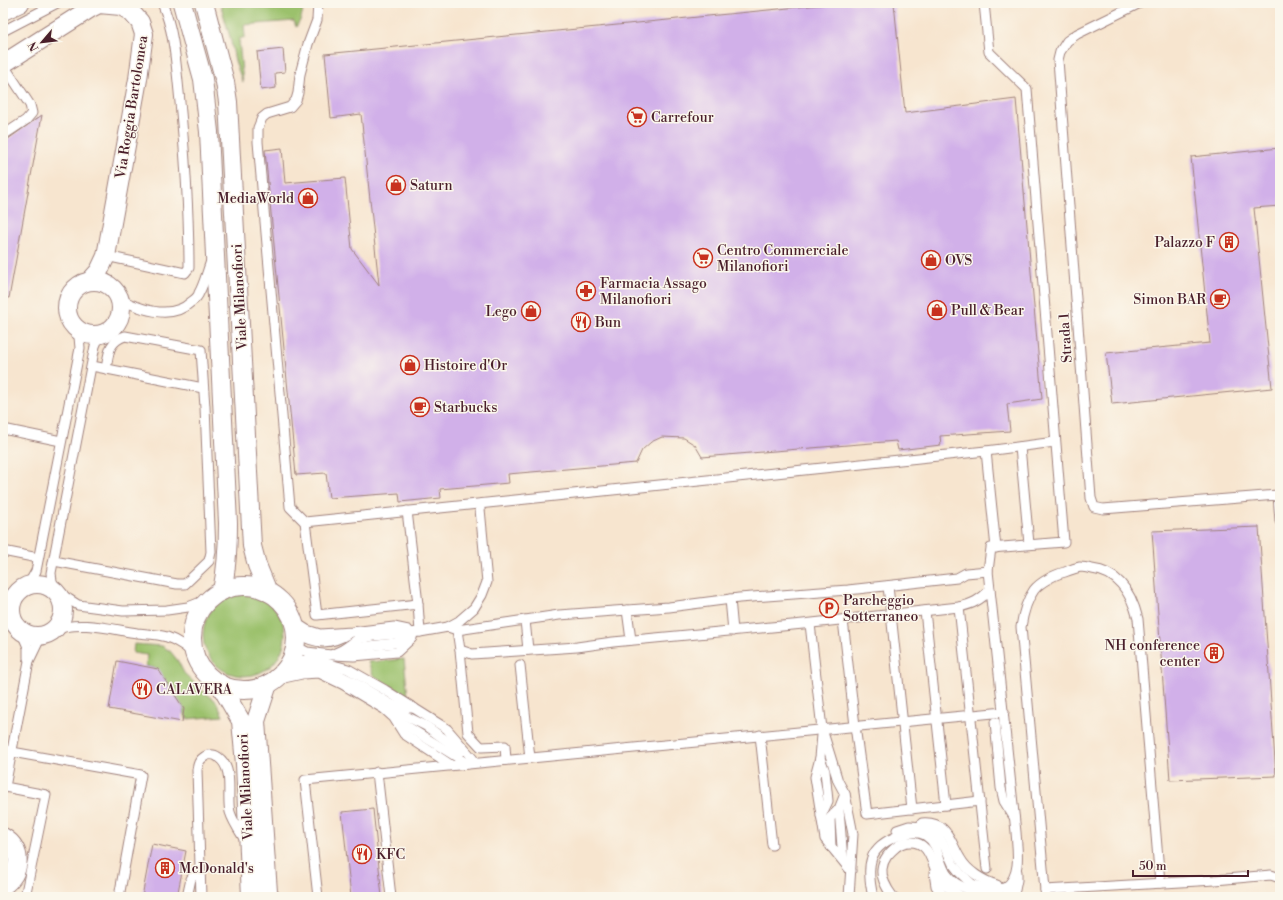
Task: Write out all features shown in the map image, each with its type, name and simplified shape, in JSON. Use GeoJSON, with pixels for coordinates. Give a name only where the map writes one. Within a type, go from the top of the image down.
{"type":"FeatureCollection","features":[{"type":"Feature","properties":{"kind":"street"},"geometry":{"type":"LineString","coordinates":[[3,11],[20,3]]}},
{"type":"Feature","properties":{"kind":"street","name":"Viale Milanofiori"},"geometry":{"type":"LineString","coordinates":[[182,3],[203,78],[210,132],[228,524],[227,569],[217,594]]}},
{"type":"Feature","properties":{"kind":"street","name":"Viale Milanofiori"},"geometry":{"type":"LineString","coordinates":[[204,3],[225,82],[228,102],[252,538],[257,566],[268,592]]}},
{"type":"Feature","properties":{"kind":"street","name":"Via Roggia Bartolomea"},"geometry":{"type":"LineString","coordinates":[[3,64],[99,4],[121,6],[131,12],[140,22],[144,34],[106,256],[107,272],[116,294]]}},
{"type":"Feature","properties":{"kind":"street","name":"Via Roggia Bartolomea"},"geometry":{"type":"LineString","coordinates":[[90,281],[99,271],[106,256]]}},
{"type":"Feature","properties":{"kind":"street"},"geometry":{"type":"LineString","coordinates":[[90,281],[99,282],[106,285],[116,294],[120,305],[120,313],[113,326],[107,331],[91,335],[77,329],[71,323],[67,305],[69,297],[74,289],[90,281]]}},
{"type":"Feature","properties":{"kind":"street"},"geometry":{"type":"LineString","coordinates":[[41,584],[49,586],[56,591],[61,598],[63,607],[60,623],[48,633],[27,635],[15,626],[10,611],[14,596],[18,590],[25,586],[41,584]]}},
{"type":"Feature","properties":{"kind":"street","name":"Viale Milanofiori"},"geometry":{"type":"LineString","coordinates":[[270,897],[268,892],[256,721],[286,657],[287,609],[279,599],[268,592],[253,587],[237,586],[217,594],[202,607],[196,618],[193,631],[193,644],[196,656],[205,672],[219,683],[235,689],[252,689],[286,657]]}},
{"type":"Feature","properties":{"kind":"street","name":"Viale Milanofiori"},"geometry":{"type":"LineString","coordinates":[[219,683],[241,721],[245,764],[251,897]]}},
{"type":"Feature","properties":{"kind":"street"},"geometry":{"type":"LineString","coordinates":[[3,837],[12,844],[18,859],[14,875],[3,886]]}},
{"type":"Feature","properties":{"kind":"lane"},"geometry":{"type":"LineString","coordinates":[[3,31],[57,3]]}},
{"type":"Feature","properties":{"kind":"lane"},"geometry":{"type":"LineString","coordinates":[[106,256],[185,273],[189,268],[189,235],[183,137],[169,18],[162,3]]}},
{"type":"Feature","properties":{"kind":"lane"},"geometry":{"type":"LineString","coordinates":[[318,3],[317,20],[308,44],[300,74],[296,100],[290,108],[268,114],[262,118],[258,128],[290,507],[305,522],[317,615],[418,604]]}},
{"type":"Feature","properties":{"kind":"lane"},"geometry":{"type":"LineString","coordinates":[[984,3],[989,52],[1027,89],[1064,542],[991,548],[988,571],[1015,818],[1018,892],[1016,897]]}},
{"type":"Feature","properties":{"kind":"lane","name":"Strada 1"},"geometry":{"type":"LineString","coordinates":[[1140,3],[1077,34],[1067,41],[1060,52],[1058,60],[1091,498],[1094,506],[1103,509],[1279,494],[1280,521]]}},
{"type":"Feature","properties":{"kind":"lane"},"geometry":{"type":"LineString","coordinates":[[3,64],[30,106],[32,114],[26,120],[5,134]]}},
{"type":"Feature","properties":{"kind":"lane"},"geometry":{"type":"LineString","coordinates":[[116,294],[134,306],[157,311],[172,312],[187,306],[199,295],[215,250]]}},
{"type":"Feature","properties":{"kind":"lane"},"geometry":{"type":"LineString","coordinates":[[25,586],[31,580],[36,571],[80,348],[79,336],[71,323]]}},
{"type":"Feature","properties":{"kind":"lane"},"geometry":{"type":"LineString","coordinates":[[107,331],[98,339],[95,346],[51,573],[56,591],[78,605],[123,610],[167,610],[188,607],[217,594]]}},
{"type":"Feature","properties":{"kind":"lane"},"geometry":{"type":"LineString","coordinates":[[54,561],[177,584],[185,584],[209,561],[211,552],[201,350],[125,336],[116,339],[110,349],[106,369]]}},
{"type":"Feature","properties":{"kind":"lane"},"geometry":{"type":"LineString","coordinates":[[92,366],[204,388]]}},
{"type":"Feature","properties":{"kind":"lane"},"geometry":{"type":"LineString","coordinates":[[3,429],[61,441]]}},
{"type":"Feature","properties":{"kind":"lane"},"geometry":{"type":"LineString","coordinates":[[305,522],[986,451],[1055,442]]}},
{"type":"Feature","properties":{"kind":"lane"},"geometry":{"type":"LineString","coordinates":[[1020,446],[1029,544]]}},
{"type":"Feature","properties":{"kind":"lane"},"geometry":{"type":"LineString","coordinates":[[986,451],[996,548]]}},
{"type":"Feature","properties":{"kind":"lane"},"geometry":{"type":"LineString","coordinates":[[331,655],[344,649],[395,643],[420,632],[448,627],[459,622],[474,608],[482,595],[487,582],[480,509]]}},
{"type":"Feature","properties":{"kind":"lane"},"geometry":{"type":"LineString","coordinates":[[407,511],[420,632]]}},
{"type":"Feature","properties":{"kind":"lane"},"geometry":{"type":"LineString","coordinates":[[3,551],[38,558]]}},
{"type":"Feature","properties":{"kind":"lane"},"geometry":{"type":"LineString","coordinates":[[1160,883],[1138,619],[1134,603],[1126,589],[1116,579],[1103,570],[1080,567],[1056,575],[1035,589],[1023,613],[1022,627],[1045,893],[1271,875],[1280,878]]}},
{"type":"Feature","properties":{"kind":"lane"},"geometry":{"type":"LineString","coordinates":[[448,627],[457,630],[559,615],[888,586],[957,578],[966,573],[988,571]]}},
{"type":"Feature","properties":{"kind":"lane"},"geometry":{"type":"LineString","coordinates":[[888,586],[912,808]]}},
{"type":"Feature","properties":{"kind":"lane"},"geometry":{"type":"LineString","coordinates":[[460,650],[472,654],[577,647],[631,640],[810,624],[891,615],[971,605],[980,600],[990,590]]}},
{"type":"Feature","properties":{"kind":"lane"},"geometry":{"type":"LineString","coordinates":[[730,599],[733,631]]}},
{"type":"Feature","properties":{"kind":"lane"},"geometry":{"type":"LineString","coordinates":[[959,607],[988,869]]}},
{"type":"Feature","properties":{"kind":"lane"},"geometry":{"type":"LineString","coordinates":[[627,610],[631,640]]}},
{"type":"Feature","properties":{"kind":"lane"},"geometry":{"type":"LineString","coordinates":[[925,611],[946,805]]}},
{"type":"Feature","properties":{"kind":"lane"},"geometry":{"type":"LineString","coordinates":[[525,620],[528,650]]}},
{"type":"Feature","properties":{"kind":"lane"},"geometry":{"type":"LineString","coordinates":[[843,620],[867,814],[980,801]]}},
{"type":"Feature","properties":{"kind":"lane"},"geometry":{"type":"LineString","coordinates":[[810,624],[822,729],[820,758],[825,771],[828,801],[821,817],[825,839],[843,860],[850,871]]}},
{"type":"Feature","properties":{"kind":"lane"},"geometry":{"type":"LineString","coordinates":[[29,661],[48,633],[62,627],[74,625],[92,626],[167,637],[184,646],[196,656]]}},
{"type":"Feature","properties":{"kind":"lane"},"geometry":{"type":"LineString","coordinates":[[286,657],[306,639],[320,642],[338,641],[352,632],[394,627],[420,632]]}},
{"type":"Feature","properties":{"kind":"lane"},"geometry":{"type":"LineString","coordinates":[[457,630],[468,733],[481,747],[505,746],[506,760]]}},
{"type":"Feature","properties":{"kind":"lane"},"geometry":{"type":"LineString","coordinates":[[21,631],[28,647],[29,661],[5,787],[46,795],[25,897]]}},
{"type":"Feature","properties":{"kind":"lane"},"geometry":{"type":"LineString","coordinates":[[286,657],[307,652],[354,656],[397,652],[420,632]]}},
{"type":"Feature","properties":{"kind":"lane"},"geometry":{"type":"LineString","coordinates":[[286,657],[304,667],[319,668],[341,675],[396,706],[416,709],[447,729],[473,762]]}},
{"type":"Feature","properties":{"kind":"lane"},"geometry":{"type":"LineString","coordinates":[[286,657],[302,674],[319,673],[342,684],[384,709],[394,718],[473,762]]}},
{"type":"Feature","properties":{"kind":"lane"},"geometry":{"type":"LineString","coordinates":[[520,665],[530,758]]}},
{"type":"Feature","properties":{"kind":"lane"},"geometry":{"type":"LineString","coordinates":[[384,709],[406,716],[426,726],[473,762]]}},
{"type":"Feature","properties":{"kind":"lane"},"geometry":{"type":"LineString","coordinates":[[318,897],[305,780],[473,762],[530,758],[1004,712]]}},
{"type":"Feature","properties":{"kind":"lane"},"geometry":{"type":"LineString","coordinates":[[394,718],[404,734],[451,765]]}},
{"type":"Feature","properties":{"kind":"lane"},"geometry":{"type":"LineString","coordinates":[[995,722],[1001,788],[1004,801],[1015,818]]}},
{"type":"Feature","properties":{"kind":"lane"},"geometry":{"type":"LineString","coordinates":[[822,729],[838,781],[845,794],[853,834],[849,897]]}},
{"type":"Feature","properties":{"kind":"lane"},"geometry":{"type":"LineString","coordinates":[[760,735],[772,845]]}},
{"type":"Feature","properties":{"kind":"lane"},"geometry":{"type":"LineString","coordinates":[[12,752],[141,775],[119,897]]}},
{"type":"Feature","properties":{"kind":"lane"},"geometry":{"type":"LineString","coordinates":[[202,897],[197,770],[198,763],[203,757],[209,754],[216,755],[225,764],[228,772],[230,813],[249,848]]}},
{"type":"Feature","properties":{"kind":"lane"},"geometry":{"type":"LineString","coordinates":[[377,772],[391,897]]}},
{"type":"Feature","properties":{"kind":"lane"},"geometry":{"type":"LineString","coordinates":[[831,847],[830,818],[839,808],[845,794]]}},
{"type":"Feature","properties":{"kind":"lane"},"geometry":{"type":"LineString","coordinates":[[839,808],[843,860]]}},
{"type":"Feature","properties":{"kind":"lane"},"geometry":{"type":"LineString","coordinates":[[874,897],[870,874],[872,858],[878,847],[894,832],[909,826],[924,823],[936,825],[947,833],[959,858],[967,868],[984,880],[1006,887]]}},
{"type":"Feature","properties":{"kind":"lane"},"geometry":{"type":"LineString","coordinates":[[878,847],[891,838],[909,832],[924,834],[935,844],[948,876],[958,885],[973,893],[987,893],[1006,887],[1013,878],[1017,866]]}},
{"type":"Feature","properties":{"kind":"lane"},"geometry":{"type":"LineString","coordinates":[[893,897],[887,889],[882,872],[882,864],[887,855],[899,844],[908,842],[917,842],[926,849],[938,876],[946,887],[962,897]]}},
{"type":"Feature","properties":{"kind":"lane"},"geometry":{"type":"LineString","coordinates":[[933,862],[938,897]]}},
{"type":"Feature","properties":{"kind":"lane"},"geometry":{"type":"LineString","coordinates":[[187,897],[191,879],[200,867]]}},
{"type":"Feature","properties":{"kind":"lane"},"geometry":{"type":"LineString","coordinates":[[1004,897],[1014,890],[1017,880]]}},
{"type":"Feature","properties":{"kind":"lane"},"geometry":{"type":"LineString","coordinates":[[842,897],[850,882]]}},
{"type":"Feature","properties":{"kind":"lane"},"geometry":{"type":"LineString","coordinates":[[936,886],[944,897]]}},
{"type":"Feature","properties":{"kind":"green space"},"geometry":{"type":"Polygon","coordinates":[[[220,3],[303,3],[303,10],[300,21],[296,27],[294,21],[244,25],[245,37],[239,39],[243,83],[235,61],[220,3]]]}},
{"type":"Feature","properties":{"kind":"green space"},"geometry":{"type":"Polygon","coordinates":[[[244,594],[260,597],[273,606],[282,619],[285,635],[282,651],[273,664],[260,673],[244,676],[228,673],[215,664],[206,651],[203,635],[206,619],[215,606],[228,597],[244,594]]]}},
{"type":"Feature","properties":{"kind":"green space"},"geometry":{"type":"Polygon","coordinates":[[[134,644],[162,646],[170,651],[178,661],[184,673],[216,701],[223,716],[186,719],[184,709],[158,669],[146,666],[147,655],[133,653],[134,644]]]}},
{"type":"Feature","properties":{"kind":"green space"},"geometry":{"type":"Polygon","coordinates":[[[404,659],[408,697],[373,675],[368,662],[404,659]]]}},
{"type":"Feature","properties":{"kind":"building","name":"Centro Commerciale Milanofiori"},"geometry":{"type":"Polygon","coordinates":[[[839,3],[894,3],[905,113],[1016,99],[1042,399],[1007,404],[1010,431],[940,436],[941,445],[898,450],[896,441],[702,457],[695,445],[684,438],[662,437],[651,442],[642,450],[636,463],[508,474],[509,483],[440,489],[441,498],[400,502],[399,493],[329,498],[326,473],[296,475],[265,150],[282,148],[285,183],[345,178],[352,249],[379,285],[361,114],[331,118],[325,54],[839,3]]]}},
{"type":"Feature","properties":{"kind":"building"},"geometry":{"type":"Polygon","coordinates":[[[283,49],[285,72],[275,73],[276,88],[261,90],[257,52],[283,49]]]}},
{"type":"Feature","properties":{"kind":"building"},"geometry":{"type":"Polygon","coordinates":[[[42,115],[9,298],[3,297],[3,141],[42,115]]]}},
{"type":"Feature","properties":{"kind":"building","name":"Palazzo F"},"geometry":{"type":"Polygon","coordinates":[[[1280,148],[1280,206],[1254,208],[1272,388],[1112,404],[1106,353],[1210,343],[1191,157],[1280,148]]]}},
{"type":"Feature","properties":{"kind":"building","name":"NH conference center"},"geometry":{"type":"Polygon","coordinates":[[[1259,527],[1276,776],[1170,780],[1152,531],[1259,527]]]}},
{"type":"Feature","properties":{"kind":"building","name":"CALAVERA"},"geometry":{"type":"Polygon","coordinates":[[[117,661],[158,669],[184,709],[182,722],[109,709],[117,661]]]}},
{"type":"Feature","properties":{"kind":"building","name":"KFC"},"geometry":{"type":"Polygon","coordinates":[[[373,809],[382,897],[351,897],[342,812],[373,809]]]}},
{"type":"Feature","properties":{"kind":"building","name":"McDonald's"},"geometry":{"type":"Polygon","coordinates":[[[152,844],[186,851],[177,897],[142,897],[152,844]]]}},
{"type":"Feature","properties":{"kind":"place","name":"Carrefour"},"geometry":{"type":"Point","coordinates":[637,117]}},
{"type":"Feature","properties":{"kind":"place","name":"Saturn"},"geometry":{"type":"Point","coordinates":[396,185]}},
{"type":"Feature","properties":{"kind":"place","name":"MediaWorld"},"geometry":{"type":"Point","coordinates":[308,198]}},
{"type":"Feature","properties":{"kind":"place","name":"Palazzo F"},"geometry":{"type":"Point","coordinates":[1229,242]}},
{"type":"Feature","properties":{"kind":"place","name":"Centro Commerciale Milanofiori"},"geometry":{"type":"Point","coordinates":[703,258]}},
{"type":"Feature","properties":{"kind":"place","name":"OVS"},"geometry":{"type":"Point","coordinates":[931,260]}},
{"type":"Feature","properties":{"kind":"place","name":"Farmacia Assago Milanofiori"},"geometry":{"type":"Point","coordinates":[586,291]}},
{"type":"Feature","properties":{"kind":"place","name":"Simon BAR"},"geometry":{"type":"Point","coordinates":[1220,299]}},
{"type":"Feature","properties":{"kind":"place","name":"Pull & Bear"},"geometry":{"type":"Point","coordinates":[937,310]}},
{"type":"Feature","properties":{"kind":"place","name":"Lego"},"geometry":{"type":"Point","coordinates":[531,311]}},
{"type":"Feature","properties":{"kind":"place","name":"Bun"},"geometry":{"type":"Point","coordinates":[581,322]}},
{"type":"Feature","properties":{"kind":"place","name":"Histoire d'Or"},"geometry":{"type":"Point","coordinates":[410,365]}},
{"type":"Feature","properties":{"kind":"place","name":"Starbucks"},"geometry":{"type":"Point","coordinates":[420,407]}},
{"type":"Feature","properties":{"kind":"place","name":"Parcheggio Sotterraneo"},"geometry":{"type":"Point","coordinates":[829,608]}},
{"type":"Feature","properties":{"kind":"place","name":"NH conference center"},"geometry":{"type":"Point","coordinates":[1214,653]}},
{"type":"Feature","properties":{"kind":"place","name":"CALAVERA"},"geometry":{"type":"Point","coordinates":[142,689]}},
{"type":"Feature","properties":{"kind":"place","name":"KFC"},"geometry":{"type":"Point","coordinates":[362,854]}},
{"type":"Feature","properties":{"kind":"place","name":"McDonald's"},"geometry":{"type":"Point","coordinates":[165,868]}}]}
